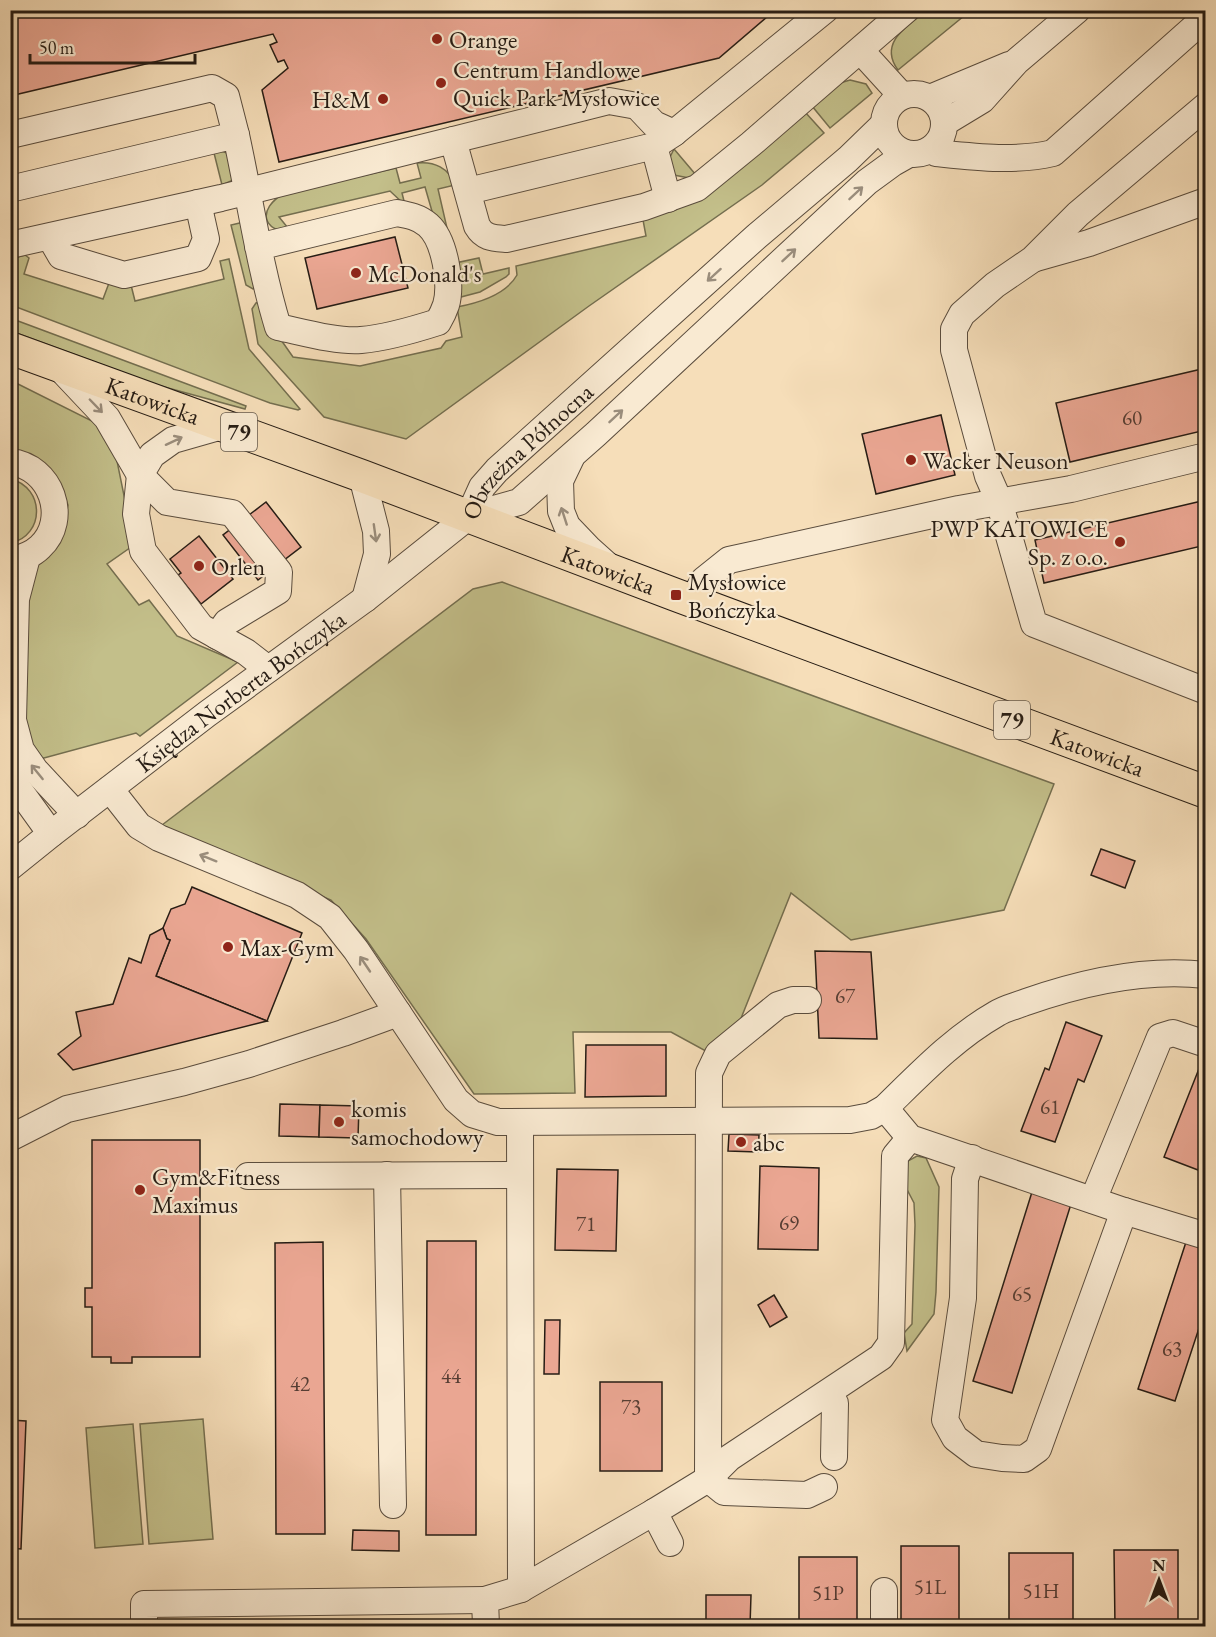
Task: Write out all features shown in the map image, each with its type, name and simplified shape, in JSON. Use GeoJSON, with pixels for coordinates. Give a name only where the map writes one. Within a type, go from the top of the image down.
{"type":"FeatureCollection","features":[{"type":"Feature","properties":{"kind":"main road","name":"Katowicka"},"geometry":{"type":"LineString","coordinates":[[10,348],[362,476],[1206,792]]}},
{"type":"Feature","properties":{"kind":"street"},"geometry":{"type":"LineString","coordinates":[[468,190],[664,140],[825,10]]}},
{"type":"Feature","properties":{"kind":"street"},"geometry":{"type":"LineString","coordinates":[[453,140],[475,219],[480,231],[491,238],[506,239],[644,207],[697,188],[861,51],[906,10]]}},
{"type":"Feature","properties":{"kind":"street","name":"Obrzeżna Północna"},"geometry":{"type":"LineString","coordinates":[[469,516],[519,502],[573,455],[867,182],[909,154],[923,153],[940,135],[982,100],[1017,61],[1077,10]]}},
{"type":"Feature","properties":{"kind":"street"},"geometry":{"type":"LineString","coordinates":[[930,98],[942,113],[936,153],[1029,159],[1053,153],[1206,17]]}},
{"type":"Feature","properties":{"kind":"street"},"geometry":{"type":"LineString","coordinates":[[861,51],[902,96]]}},
{"type":"Feature","properties":{"kind":"street","name":"Obrzeżna Północna"},"geometry":{"type":"LineString","coordinates":[[469,516],[482,487],[496,470],[757,236],[848,159],[883,125],[885,113],[892,102],[902,96],[917,94],[930,98],[1017,61]]}},
{"type":"Feature","properties":{"kind":"street"},"geometry":{"type":"LineString","coordinates":[[10,135],[212,88],[226,96],[249,190],[261,268],[278,327],[315,335],[359,340],[417,329],[438,322],[447,303],[448,282],[444,257],[437,236],[427,224],[413,216],[397,213],[258,247]]}},
{"type":"Feature","properties":{"kind":"street"},"geometry":{"type":"LineString","coordinates":[[10,244],[198,203],[609,101],[637,106],[654,124],[664,140],[668,199]]}},
{"type":"Feature","properties":{"kind":"street"},"geometry":{"type":"LineString","coordinates":[[1206,106],[1078,214],[1033,259],[996,285],[962,314],[954,329],[954,350],[988,476],[999,501],[1034,624],[1206,691]]}},
{"type":"Feature","properties":{"kind":"street"},"geometry":{"type":"LineString","coordinates":[[883,125],[885,135],[891,144],[899,151],[909,154]]}},
{"type":"Feature","properties":{"kind":"street"},"geometry":{"type":"LineString","coordinates":[[10,189],[236,135]]}},
{"type":"Feature","properties":{"kind":"street"},"geometry":{"type":"LineString","coordinates":[[1033,259],[1089,243],[1206,201]]}},
{"type":"Feature","properties":{"kind":"street"},"geometry":{"type":"LineString","coordinates":[[50,237],[61,256],[124,274],[198,258],[206,239],[198,203]]}},
{"type":"Feature","properties":{"kind":"street"},"geometry":{"type":"LineString","coordinates":[[55,364],[107,418],[140,475],[168,501],[232,513],[279,572],[278,591],[228,622],[217,636]]}},
{"type":"Feature","properties":{"kind":"street"},"geometry":{"type":"LineString","coordinates":[[222,426],[173,440],[152,455],[140,475],[136,514],[143,551],[201,627],[246,652],[268,669]]}},
{"type":"Feature","properties":{"kind":"street"},"geometry":{"type":"LineString","coordinates":[[573,455],[560,481],[561,512],[567,526],[618,573]]}},
{"type":"Feature","properties":{"kind":"street"},"geometry":{"type":"LineString","coordinates":[[692,601],[704,580],[729,560],[999,501],[1071,489],[1206,456]]}},
{"type":"Feature","properties":{"kind":"street"},"geometry":{"type":"LineString","coordinates":[[10,462],[34,470],[46,482],[54,498],[55,516],[51,532],[41,547],[19,559],[13,720],[21,750],[35,770],[76,815]]}},
{"type":"Feature","properties":{"kind":"street"},"geometry":{"type":"LineString","coordinates":[[362,476],[376,531],[377,554],[365,599]]}},
{"type":"Feature","properties":{"kind":"street","name":"Księdza Norberta Bończyka"},"geometry":{"type":"LineString","coordinates":[[10,867],[268,669],[365,599],[469,516]]}},
{"type":"Feature","properties":{"kind":"street"},"geometry":{"type":"LineString","coordinates":[[10,777],[51,834]]}},
{"type":"Feature","properties":{"kind":"street"},"geometry":{"type":"LineString","coordinates":[[110,789],[139,826],[159,838],[297,895],[330,917],[356,950],[456,1100],[472,1114],[498,1122],[850,1120],[871,1116],[885,1108],[960,1038],[998,1012],[1048,994],[1122,976],[1206,975]]}},
{"type":"Feature","properties":{"kind":"street"},"geometry":{"type":"LineString","coordinates":[[708,1479],[709,1072],[718,1054],[778,1005],[793,1000],[808,1000]]}},
{"type":"Feature","properties":{"kind":"street"},"geometry":{"type":"LineString","coordinates":[[10,1138],[67,1109],[184,1083],[343,1034],[398,1013]]}},
{"type":"Feature","properties":{"kind":"street"},"geometry":{"type":"LineString","coordinates":[[1093,1200],[1160,1037],[1173,1033],[1206,1044]]}},
{"type":"Feature","properties":{"kind":"street"},"geometry":{"type":"LineString","coordinates":[[885,1108],[910,1138],[1124,1211],[1206,1236]]}},
{"type":"Feature","properties":{"kind":"street"},"geometry":{"type":"LineString","coordinates":[[520,1122],[521,1589]]}},
{"type":"Feature","properties":{"kind":"street"},"geometry":{"type":"LineString","coordinates":[[144,1626],[144,1604],[485,1600],[521,1589],[708,1479],[729,1458],[881,1357],[891,1343],[895,1156],[910,1138]]}},
{"type":"Feature","properties":{"kind":"street"},"geometry":{"type":"LineString","coordinates":[[972,1158],[965,1179],[963,1298],[945,1420],[955,1438],[976,1454],[1024,1459],[1038,1449],[1124,1211]]}},
{"type":"Feature","properties":{"kind":"street"},"geometry":{"type":"LineString","coordinates":[[387,1175],[393,1505]]}},
{"type":"Feature","properties":{"kind":"street"},"geometry":{"type":"LineString","coordinates":[[248,1176],[520,1175]]}},
{"type":"Feature","properties":{"kind":"street"},"geometry":{"type":"LineString","coordinates":[[828,1393],[835,1403],[834,1457]]}},
{"type":"Feature","properties":{"kind":"street"},"geometry":{"type":"LineString","coordinates":[[708,1479],[724,1492],[807,1495],[824,1487]]}},
{"type":"Feature","properties":{"kind":"street"},"geometry":{"type":"LineString","coordinates":[[654,1512],[670,1543]]}},
{"type":"Feature","properties":{"kind":"street"},"geometry":{"type":"LineString","coordinates":[[884,1591],[884,1626]]}},
{"type":"Feature","properties":{"kind":"street"},"geometry":{"type":"LineString","coordinates":[[485,1600],[486,1626]]}},
{"type":"Feature","properties":{"kind":"shaded area"},"geometry":{"type":"Polygon","coordinates":[[[926,11],[970,11],[898,70],[891,52],[893,43],[904,29],[926,11]]]}},
{"type":"Feature","properties":{"kind":"shaded area"},"geometry":{"type":"Polygon","coordinates":[[[850,80],[866,84],[872,93],[830,128],[812,106],[840,83],[850,80]]]}},
{"type":"Feature","properties":{"kind":"shaded area"},"geometry":{"type":"Polygon","coordinates":[[[805,112],[824,133],[762,185],[589,306],[406,439],[324,417],[258,344],[252,309],[256,303],[262,301],[279,337],[293,357],[360,366],[441,348],[446,341],[462,337],[457,307],[499,293],[517,275],[516,266],[646,236],[643,220],[688,204],[805,112]]]}},
{"type":"Feature","properties":{"kind":"shaded area"},"geometry":{"type":"Polygon","coordinates":[[[674,149],[696,175],[689,178],[674,175],[668,161],[674,149]]]}},
{"type":"Feature","properties":{"kind":"shaded area"},"geometry":{"type":"Polygon","coordinates":[[[221,151],[227,153],[234,177],[222,185],[214,153],[221,151]]]}},
{"type":"Feature","properties":{"kind":"shaded area"},"geometry":{"type":"Polygon","coordinates":[[[417,163],[429,163],[440,167],[449,174],[455,185],[438,189],[455,263],[479,258],[483,274],[509,268],[509,274],[506,277],[480,292],[457,298],[425,187],[402,193],[405,205],[390,191],[279,217],[292,233],[274,228],[266,218],[270,206],[283,194],[396,168],[400,183],[421,178],[417,163]]]}},
{"type":"Feature","properties":{"kind":"shaded area"},"geometry":{"type":"Polygon","coordinates":[[[244,222],[259,287],[253,289],[246,285],[231,225],[244,222]]]}},
{"type":"Feature","properties":{"kind":"shaded area"},"geometry":{"type":"Polygon","coordinates":[[[25,255],[29,258],[24,274],[103,299],[109,283],[131,285],[135,301],[224,279],[220,261],[229,259],[249,349],[300,409],[270,403],[11,305],[10,259],[25,255]]]}},
{"type":"Feature","properties":{"kind":"shaded area"},"geometry":{"type":"Polygon","coordinates":[[[10,318],[246,406],[245,409],[157,385],[11,331],[10,318]]]}},
{"type":"Feature","properties":{"kind":"shaded area"},"geometry":{"type":"Polygon","coordinates":[[[10,380],[96,423],[116,456],[134,545],[107,564],[139,605],[149,600],[177,636],[238,662],[140,736],[136,733],[44,758],[35,758],[18,717],[25,578],[63,531],[68,505],[61,486],[50,470],[11,451],[10,380]]]}},
{"type":"Feature","properties":{"kind":"shaded area"},"geometry":{"type":"Polygon","coordinates":[[[11,479],[22,484],[30,492],[35,501],[36,511],[35,522],[30,531],[11,543],[11,479]]]}},
{"type":"Feature","properties":{"kind":"shaded area"},"geometry":{"type":"Polygon","coordinates":[[[502,582],[1054,784],[1004,910],[851,940],[791,893],[724,1061],[671,1032],[573,1032],[575,1093],[474,1094],[366,939],[331,900],[162,825],[473,589],[502,582]]]}},
{"type":"Feature","properties":{"kind":"shaded area"},"geometry":{"type":"Polygon","coordinates":[[[917,1156],[926,1158],[939,1187],[936,1292],[934,1314],[907,1351],[904,1333],[912,1324],[915,1225],[914,1203],[900,1176],[906,1162],[917,1156]]]}},
{"type":"Feature","properties":{"kind":"shaded area"},"geometry":{"type":"Polygon","coordinates":[[[203,1419],[213,1539],[149,1544],[140,1424],[203,1419]]]}},
{"type":"Feature","properties":{"kind":"shaded area"},"geometry":{"type":"Polygon","coordinates":[[[133,1424],[143,1544],[95,1548],[86,1428],[133,1424]]]}},
{"type":"Feature","properties":{"kind":"building","name":"Centrum Handlowe Quick Park Mysłowice"},"geometry":{"type":"Polygon","coordinates":[[[19,10],[775,10],[719,58],[279,162],[262,90],[288,68],[284,60],[278,62],[270,45],[277,42],[273,34],[10,96],[10,13],[19,10]]]}},
{"type":"Feature","properties":{"kind":"building","name":"McDonald's"},"geometry":{"type":"Polygon","coordinates":[[[395,237],[408,288],[317,309],[305,258],[395,237]]]}},
{"type":"Feature","properties":{"kind":"building"},"geometry":{"type":"Polygon","coordinates":[[[1206,368],[1206,430],[1070,462],[1056,403],[1206,368]]]}},
{"type":"Feature","properties":{"kind":"building"},"geometry":{"type":"Polygon","coordinates":[[[941,415],[955,475],[876,494],[862,434],[941,415]]]}},
{"type":"Feature","properties":{"kind":"building","name":"PWP KATOWICE Sp. z o.o."},"geometry":{"type":"Polygon","coordinates":[[[1206,500],[1206,545],[1044,583],[1035,540],[1206,500]]]}},
{"type":"Feature","properties":{"kind":"building"},"geometry":{"type":"Polygon","coordinates":[[[266,502],[301,547],[258,580],[223,535],[266,502]]]}},
{"type":"Feature","properties":{"kind":"building","name":"Orlen"},"geometry":{"type":"Polygon","coordinates":[[[199,536],[233,579],[201,604],[178,575],[181,573],[170,559],[199,536]]]}},
{"type":"Feature","properties":{"kind":"building"},"geometry":{"type":"Polygon","coordinates":[[[1101,849],[1135,861],[1125,888],[1091,875],[1101,849]]]}},
{"type":"Feature","properties":{"kind":"building"},"geometry":{"type":"Polygon","coordinates":[[[192,887],[302,933],[267,1021],[156,976],[170,940],[167,939],[163,928],[171,909],[185,904],[192,887]]]}},
{"type":"Feature","properties":{"kind":"building"},"geometry":{"type":"Polygon","coordinates":[[[163,928],[167,939],[170,940],[156,976],[267,1021],[73,1070],[58,1054],[81,1036],[76,1012],[113,1004],[129,958],[141,963],[150,935],[163,928]]]}},
{"type":"Feature","properties":{"kind":"building"},"geometry":{"type":"Polygon","coordinates":[[[815,951],[871,952],[877,1039],[819,1038],[815,951]]]}},
{"type":"Feature","properties":{"kind":"building"},"geometry":{"type":"Polygon","coordinates":[[[1066,1022],[1102,1036],[1084,1082],[1078,1079],[1055,1142],[1021,1131],[1045,1068],[1049,1070],[1066,1022]]]}},
{"type":"Feature","properties":{"kind":"building"},"geometry":{"type":"Polygon","coordinates":[[[586,1045],[666,1045],[666,1096],[585,1097],[586,1045]]]}},
{"type":"Feature","properties":{"kind":"building"},"geometry":{"type":"Polygon","coordinates":[[[1206,1051],[1206,1151],[1198,1170],[1164,1157],[1206,1051]]]}},
{"type":"Feature","properties":{"kind":"building"},"geometry":{"type":"Polygon","coordinates":[[[280,1104],[320,1105],[319,1137],[279,1136],[280,1104]]]}},
{"type":"Feature","properties":{"kind":"building","name":"komis samochodowy"},"geometry":{"type":"Polygon","coordinates":[[[320,1105],[359,1106],[358,1138],[319,1137],[320,1105]]]}},
{"type":"Feature","properties":{"kind":"building"},"geometry":{"type":"Polygon","coordinates":[[[729,1134],[759,1135],[758,1152],[728,1151],[729,1134]]]}},
{"type":"Feature","properties":{"kind":"building"},"geometry":{"type":"Polygon","coordinates":[[[92,1140],[200,1140],[200,1357],[132,1357],[132,1363],[111,1363],[111,1357],[92,1357],[92,1307],[85,1307],[85,1288],[92,1288],[92,1140]]]}},
{"type":"Feature","properties":{"kind":"building"},"geometry":{"type":"Polygon","coordinates":[[[760,1166],[819,1168],[818,1250],[758,1249],[760,1166]]]}},
{"type":"Feature","properties":{"kind":"building"},"geometry":{"type":"Polygon","coordinates":[[[557,1169],[618,1170],[616,1251],[555,1250],[557,1169]]]}},
{"type":"Feature","properties":{"kind":"building"},"geometry":{"type":"Polygon","coordinates":[[[1032,1192],[1071,1204],[1012,1393],[973,1381],[1032,1192]]]}},
{"type":"Feature","properties":{"kind":"building"},"geometry":{"type":"Polygon","coordinates":[[[1187,1239],[1206,1245],[1206,1307],[1175,1401],[1138,1389],[1187,1239]]]}},
{"type":"Feature","properties":{"kind":"building"},"geometry":{"type":"Polygon","coordinates":[[[427,1241],[476,1241],[476,1535],[426,1535],[427,1241]]]}},
{"type":"Feature","properties":{"kind":"building"},"geometry":{"type":"Polygon","coordinates":[[[323,1242],[325,1534],[276,1534],[275,1243],[323,1242]]]}},
{"type":"Feature","properties":{"kind":"building"},"geometry":{"type":"Polygon","coordinates":[[[774,1295],[787,1317],[770,1327],[758,1305],[774,1295]]]}},
{"type":"Feature","properties":{"kind":"building"},"geometry":{"type":"Polygon","coordinates":[[[545,1320],[560,1320],[559,1374],[544,1374],[545,1320]]]}},
{"type":"Feature","properties":{"kind":"building"},"geometry":{"type":"Polygon","coordinates":[[[600,1382],[662,1382],[662,1471],[600,1471],[600,1382]]]}},
{"type":"Feature","properties":{"kind":"building"},"geometry":{"type":"Polygon","coordinates":[[[10,1420],[26,1421],[21,1549],[10,1548],[10,1420]]]}},
{"type":"Feature","properties":{"kind":"building"},"geometry":{"type":"Polygon","coordinates":[[[353,1530],[399,1531],[399,1551],[352,1550],[353,1530]]]}},
{"type":"Feature","properties":{"kind":"building"},"geometry":{"type":"Polygon","coordinates":[[[901,1546],[959,1546],[959,1626],[901,1626],[901,1546]]]}},
{"type":"Feature","properties":{"kind":"building"},"geometry":{"type":"Polygon","coordinates":[[[1114,1550],[1178,1550],[1178,1626],[1115,1626],[1114,1550]]]}},
{"type":"Feature","properties":{"kind":"building"},"geometry":{"type":"Polygon","coordinates":[[[1009,1553],[1073,1553],[1073,1626],[1009,1626],[1009,1553]]]}},
{"type":"Feature","properties":{"kind":"building"},"geometry":{"type":"Polygon","coordinates":[[[799,1557],[857,1557],[857,1626],[799,1626],[799,1557]]]}},
{"type":"Feature","properties":{"kind":"building"},"geometry":{"type":"Polygon","coordinates":[[[706,1595],[751,1595],[750,1626],[706,1626],[706,1595]]]}},
{"type":"Feature","properties":{"kind":"building"},"geometry":{"type":"Polygon","coordinates":[[[426,1620],[427,1626],[253,1626],[253,1622],[426,1620]]]}},
{"type":"Feature","properties":{"kind":"place","name":"Orange"},"geometry":{"type":"Point","coordinates":[437,39]}},
{"type":"Feature","properties":{"kind":"place","name":"Centrum Handlowe Quick Park Mysłowice"},"geometry":{"type":"Point","coordinates":[441,83]}},
{"type":"Feature","properties":{"kind":"place","name":"H&M"},"geometry":{"type":"Point","coordinates":[383,99]}},
{"type":"Feature","properties":{"kind":"place","name":"McDonald's"},"geometry":{"type":"Point","coordinates":[356,273]}},
{"type":"Feature","properties":{"kind":"place","name":"Wacker Neuson"},"geometry":{"type":"Point","coordinates":[911,460]}},
{"type":"Feature","properties":{"kind":"place","name":"PWP KATOWICE Sp. z o.o."},"geometry":{"type":"Point","coordinates":[1120,542]}},
{"type":"Feature","properties":{"kind":"place","name":"Orlen"},"geometry":{"type":"Point","coordinates":[199,566]}},
{"type":"Feature","properties":{"kind":"place","name":"Mysłowice Bończyka"},"geometry":{"type":"Point","coordinates":[676,595]}},
{"type":"Feature","properties":{"kind":"place","name":"Max-Gym"},"geometry":{"type":"Point","coordinates":[228,947]}},
{"type":"Feature","properties":{"kind":"place","name":"komis samochodowy"},"geometry":{"type":"Point","coordinates":[339,1122]}},
{"type":"Feature","properties":{"kind":"place","name":"abc"},"geometry":{"type":"Point","coordinates":[741,1142]}},
{"type":"Feature","properties":{"kind":"place","name":"Gym&Fitness Maximus"},"geometry":{"type":"Point","coordinates":[140,1190]}}]}
